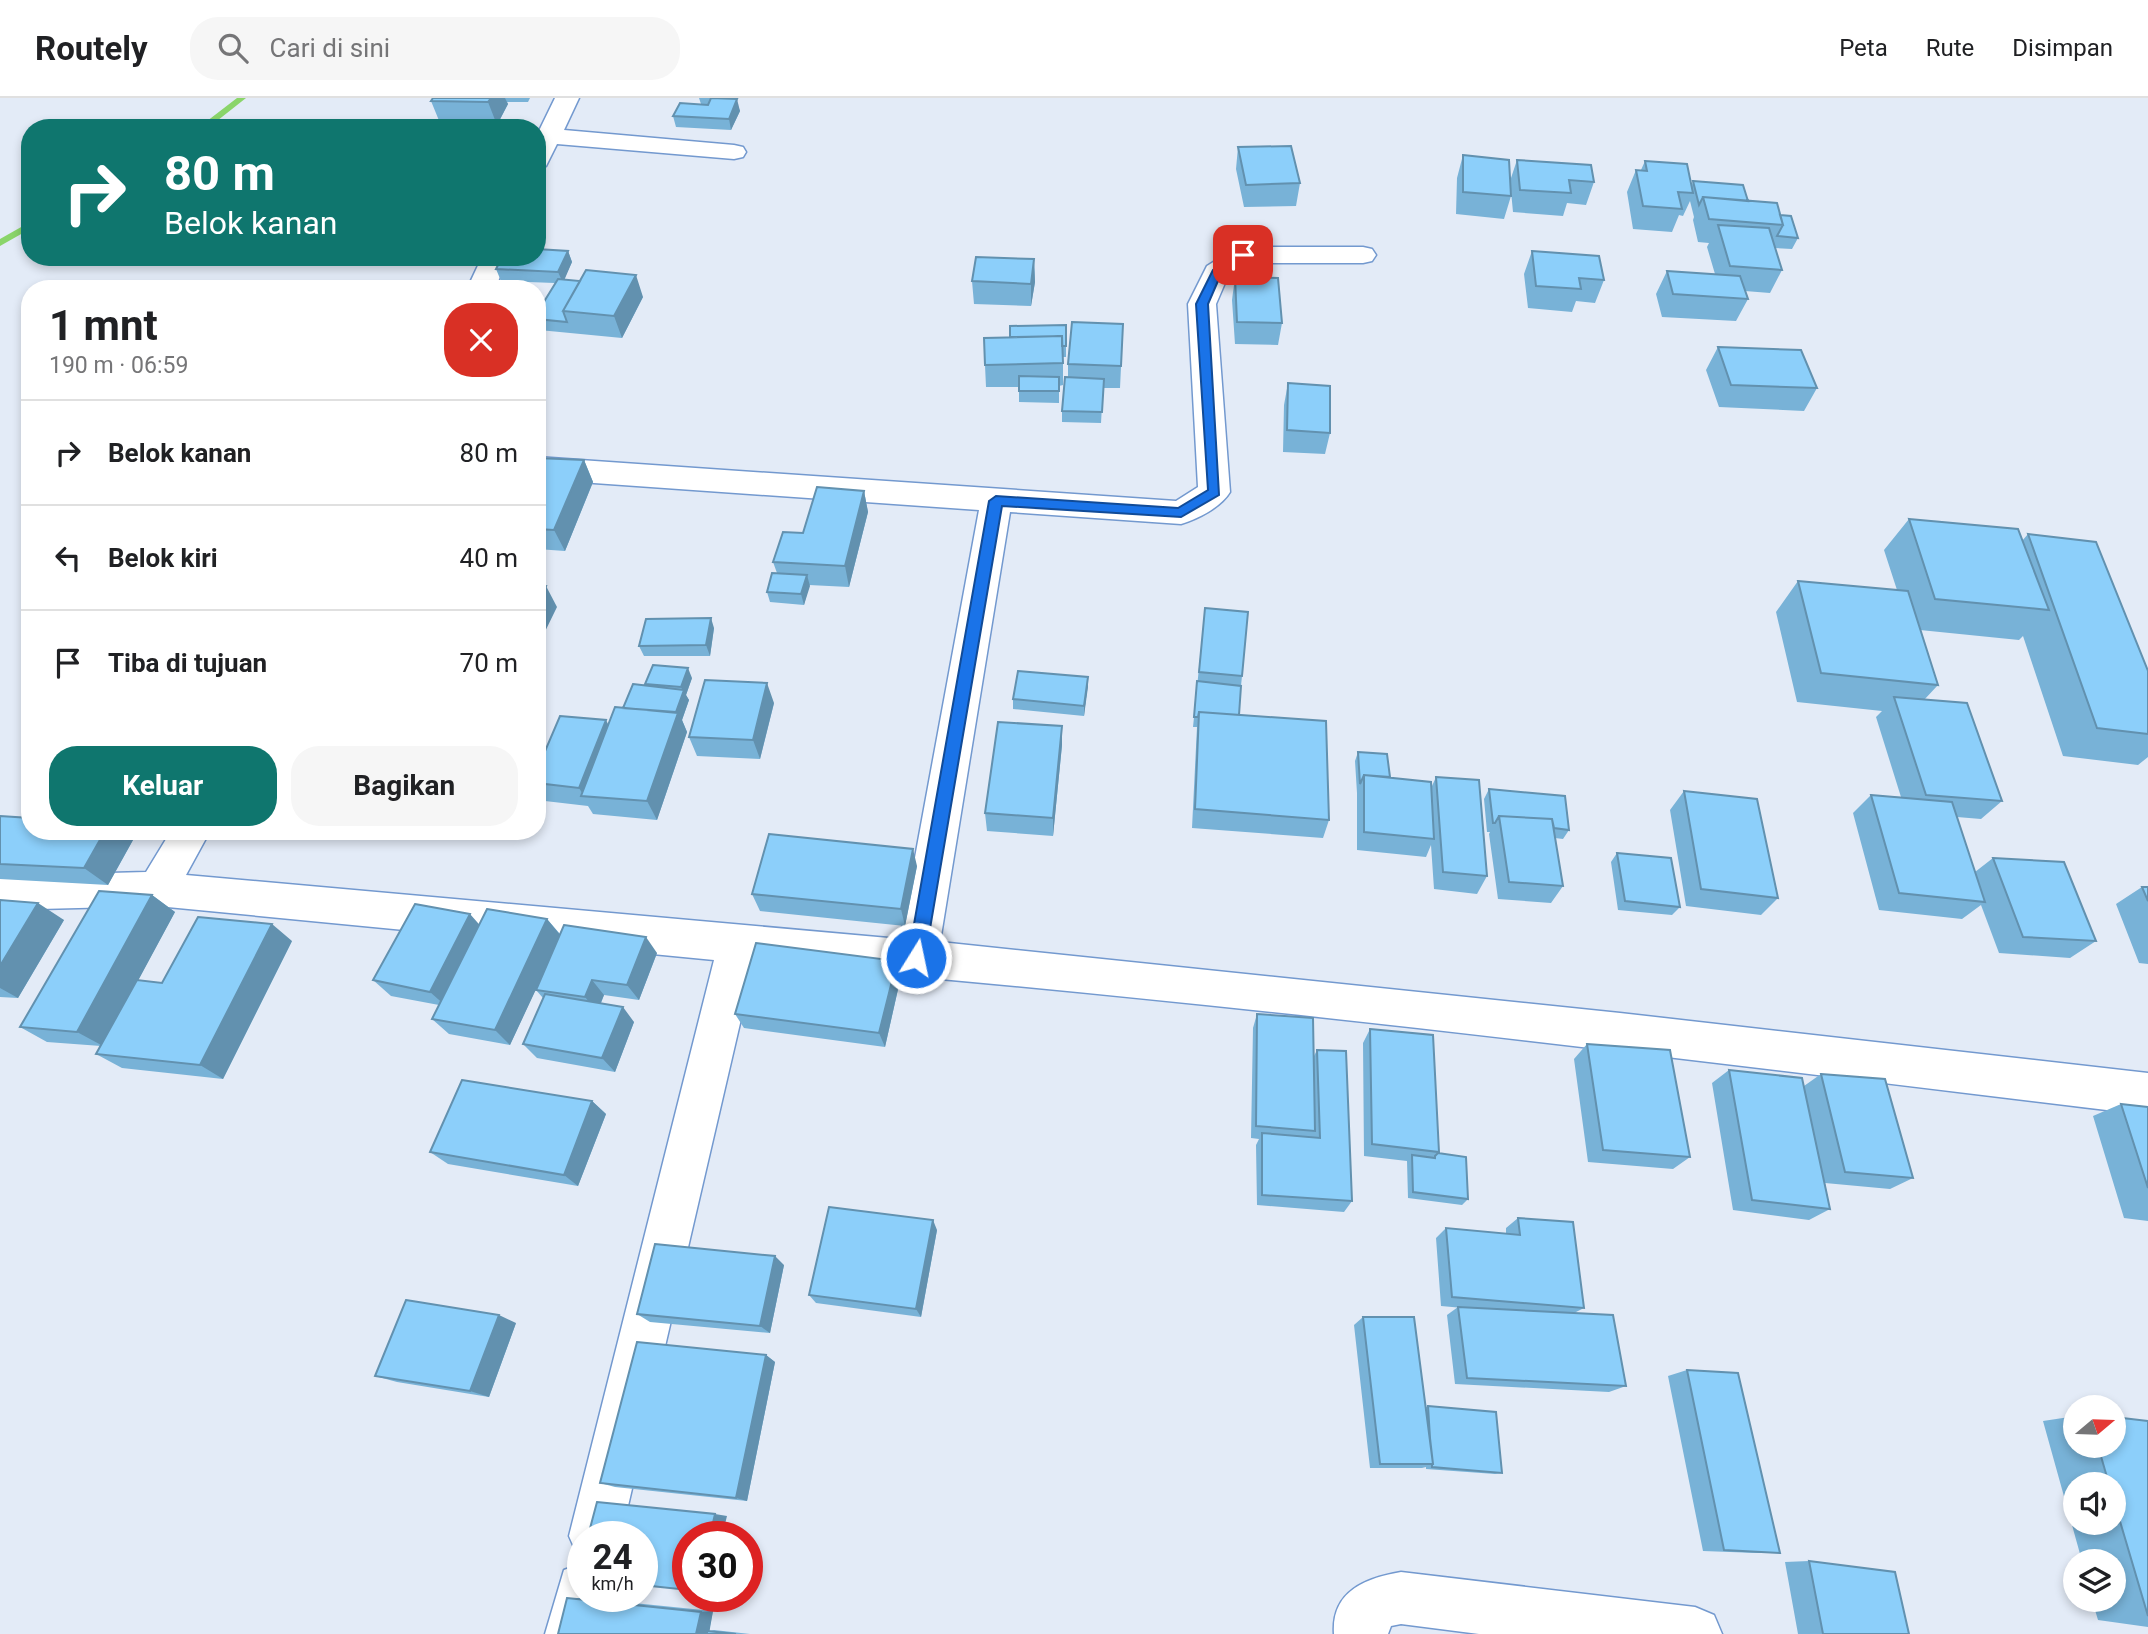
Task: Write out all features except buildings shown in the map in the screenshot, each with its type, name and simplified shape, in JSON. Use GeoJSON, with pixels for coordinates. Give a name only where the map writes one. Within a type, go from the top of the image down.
{"type":"FeatureCollection","features":[{"type":"Feature","properties":{"kind":"street"},"geometry":{"type":"LineString","coordinates":[[546,142],[567,98]]}},
{"type":"Feature","properties":{"kind":"street"},"geometry":{"type":"LineString","coordinates":[[549,136],[734,152]]}},
{"type":"Feature","properties":{"kind":"street"},"geometry":{"type":"LineString","coordinates":[[546,469],[1181,513],[1214,492],[1202,304],[1217,272],[1243,255],[1363,255]]}},
{"type":"Feature","properties":{"kind":"street"},"geometry":{"type":"LineString","coordinates":[[916,958],[996,501]]}},
{"type":"Feature","properties":{"kind":"street"},"geometry":{"type":"LineString","coordinates":[[157,889],[186,840]]}},
{"type":"Feature","properties":{"kind":"street"},"geometry":{"type":"LineString","coordinates":[[0,893],[157,889],[738,944],[916,958],[1606,1030],[2148,1094]]}},
{"type":"Feature","properties":{"kind":"street"},"geometry":{"type":"LineString","coordinates":[[599,1521],[738,944]]}},
{"type":"Feature","properties":{"kind":"street"},"geometry":{"type":"LineString","coordinates":[[1361,1634],[1360,1622],[1376,1603],[1401,1598],[1695,1634]]}},
{"type":"Feature","properties":{"kind":"street"},"geometry":{"type":"LineString","coordinates":[[572,1634],[577,1612]]}},
{"type":"Feature","properties":{"kind":"waterway"},"geometry":{"type":"LineString","coordinates":[[214,119],[242,98]]}},
{"type":"Feature","properties":{"kind":"waterway"},"geometry":{"type":"LineString","coordinates":[[0,243],[21,230]]}},
{"type":"Feature","properties":{"kind":"route"},"geometry":{"type":"LineString","coordinates":[[916,958],[996,501],[1181,513],[1214,492],[1202,304],[1217,272],[1243,255]]}}]}
